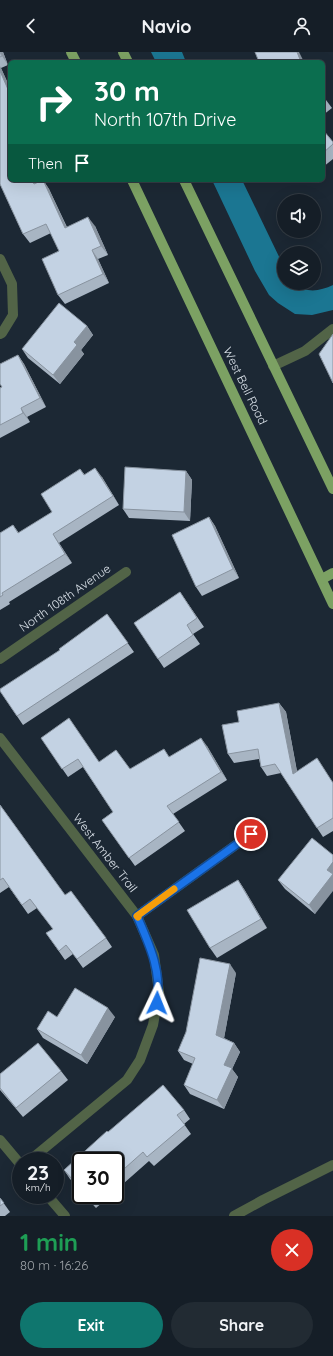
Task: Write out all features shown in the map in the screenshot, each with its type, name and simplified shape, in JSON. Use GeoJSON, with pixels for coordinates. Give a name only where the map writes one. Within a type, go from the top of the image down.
{"type":"FeatureCollection","features":[{"type":"Feature","properties":{"kind":"main road","name":"West Bell Road"},"geometry":{"type":"LineString","coordinates":[[133,182],[333,604]]}},
{"type":"Feature","properties":{"kind":"main road"},"geometry":{"type":"LineString","coordinates":[[185,182],[333,489]]}},
{"type":"Feature","properties":{"kind":"main road"},"geometry":{"type":"LineString","coordinates":[[322,579],[333,573]]}},
{"type":"Feature","properties":{"kind":"street"},"geometry":{"type":"LineString","coordinates":[[0,258],[12,284],[13,315],[0,334]]}},
{"type":"Feature","properties":{"kind":"street"},"geometry":{"type":"LineString","coordinates":[[273,366],[305,351],[333,329]]}},
{"type":"Feature","properties":{"kind":"street","name":"North 108th Avenue"},"geometry":{"type":"LineString","coordinates":[[0,659],[126,572]]}},
{"type":"Feature","properties":{"kind":"street","name":"West Amber Trail"},"geometry":{"type":"LineString","coordinates":[[0,738],[137,916],[154,955],[159,992],[153,1025],[140,1060],[127,1080],[40,1152]]}},
{"type":"Feature","properties":{"kind":"street"},"geometry":{"type":"LineString","coordinates":[[137,916],[251,834]]}},
{"type":"Feature","properties":{"kind":"street"},"geometry":{"type":"LineString","coordinates":[[0,1140],[12,1154]]}},
{"type":"Feature","properties":{"kind":"street"},"geometry":{"type":"LineString","coordinates":[[234,1216],[333,1165]]}},
{"type":"Feature","properties":{"kind":"street"},"geometry":{"type":"LineString","coordinates":[[55,1204],[66,1216]]}},
{"type":"Feature","properties":{"kind":"water"},"geometry":{"type":"Polygon","coordinates":[[[151,52],[182,52],[185,60],[155,60],[151,52]]]}},
{"type":"Feature","properties":{"kind":"water"},"geometry":{"type":"Polygon","coordinates":[[[213,182],[243,182],[277,252],[277,290],[321,290],[333,285],[333,310],[312,315],[295,314],[269,295],[255,271],[213,182]]]}},
{"type":"Feature","properties":{"kind":"building"},"geometry":{"type":"Polygon","coordinates":[[[255,52],[297,52],[300,60],[258,60],[255,52]]]}},
{"type":"Feature","properties":{"kind":"building"},"geometry":{"type":"Polygon","coordinates":[[[0,71],[8,89],[8,182],[33,182],[34,184],[44,182],[65,228],[88,217],[101,246],[92,250],[103,274],[58,295],[42,259],[59,251],[46,224],[23,234],[0,184],[0,71]]]}},
{"type":"Feature","properties":{"kind":"building"},"geometry":{"type":"Polygon","coordinates":[[[325,132],[333,142],[333,144],[325,151],[325,132]]]}},
{"type":"Feature","properties":{"kind":"building"},"geometry":{"type":"Polygon","coordinates":[[[59,303],[87,326],[74,342],[77,345],[53,375],[22,349],[59,303]]]}},
{"type":"Feature","properties":{"kind":"building"},"geometry":{"type":"Polygon","coordinates":[[[333,334],[333,383],[319,354],[333,334]]]}},
{"type":"Feature","properties":{"kind":"building"},"geometry":{"type":"Polygon","coordinates":[[[18,355],[40,398],[21,408],[23,413],[0,425],[0,388],[2,387],[0,384],[0,364],[18,355]]]}},
{"type":"Feature","properties":{"kind":"building"},"geometry":{"type":"Polygon","coordinates":[[[125,467],[186,471],[184,512],[123,509],[125,467]]]}},
{"type":"Feature","properties":{"kind":"building"},"geometry":{"type":"Polygon","coordinates":[[[95,468],[113,496],[53,534],[65,554],[2,593],[3,595],[0,597],[0,533],[13,525],[18,533],[52,512],[41,494],[80,469],[84,475],[95,468]]]}},
{"type":"Feature","properties":{"kind":"building"},"geometry":{"type":"Polygon","coordinates":[[[209,517],[233,569],[196,587],[172,535],[209,517]]]}},
{"type":"Feature","properties":{"kind":"building"},"geometry":{"type":"Polygon","coordinates":[[[180,592],[197,618],[187,625],[193,635],[158,659],[134,623],[180,592]]]}},
{"type":"Feature","properties":{"kind":"building"},"geometry":{"type":"Polygon","coordinates":[[[107,614],[128,643],[17,716],[0,689],[60,650],[59,649],[107,614]]]}},
{"type":"Feature","properties":{"kind":"building"},"geometry":{"type":"Polygon","coordinates":[[[279,703],[293,774],[317,758],[333,783],[333,818],[317,828],[275,764],[261,767],[258,749],[228,754],[222,725],[239,722],[237,711],[279,703]]]}},
{"type":"Feature","properties":{"kind":"building"},"geometry":{"type":"Polygon","coordinates":[[[69,718],[99,762],[116,750],[130,769],[164,749],[169,757],[201,738],[221,772],[167,806],[179,822],[129,858],[102,820],[113,812],[78,759],[62,769],[41,738],[69,718]]]}},
{"type":"Feature","properties":{"kind":"building"},"geometry":{"type":"Polygon","coordinates":[[[0,805],[65,895],[71,891],[106,938],[77,959],[66,945],[59,951],[46,933],[53,929],[30,899],[22,905],[3,878],[0,880],[0,805]]]}},
{"type":"Feature","properties":{"kind":"building"},"geometry":{"type":"Polygon","coordinates":[[[312,838],[333,855],[333,862],[327,870],[333,874],[309,905],[278,880],[312,838]]]}},
{"type":"Feature","properties":{"kind":"building"},"geometry":{"type":"Polygon","coordinates":[[[238,880],[261,919],[210,948],[187,910],[238,880]]]}},
{"type":"Feature","properties":{"kind":"building"},"geometry":{"type":"Polygon","coordinates":[[[200,958],[230,964],[216,1035],[234,1043],[224,1065],[232,1068],[217,1100],[184,1085],[195,1058],[178,1051],[186,1032],[200,958]]]}},
{"type":"Feature","properties":{"kind":"building"},"geometry":{"type":"Polygon","coordinates":[[[75,988],[108,1008],[81,1055],[37,1029],[48,1011],[57,1017],[75,988]]]}},
{"type":"Feature","properties":{"kind":"building"},"geometry":{"type":"Polygon","coordinates":[[[38,1043],[61,1071],[16,1108],[0,1088],[0,1074],[38,1043]]]}},
{"type":"Feature","properties":{"kind":"building"},"geometry":{"type":"Polygon","coordinates":[[[163,1085],[184,1110],[177,1115],[185,1125],[147,1157],[143,1152],[124,1169],[124,1152],[84,1152],[107,1131],[108,1132],[163,1085]]]}},
{"type":"Feature","properties":{"kind":"building"},"geometry":{"type":"Polygon","coordinates":[[[72,1163],[72,1179],[64,1170],[72,1163]]]}},
{"type":"Feature","properties":{"kind":"building"},"geometry":{"type":"Polygon","coordinates":[[[0,1198],[4,1203],[0,1206],[0,1198]]]}},
{"type":"Feature","properties":{"kind":"slow traffic"},"geometry":{"type":"LineString","coordinates":[[138,917],[137,916],[174,889]]}},
{"type":"Feature","properties":{"kind":"route"},"geometry":{"type":"LineString","coordinates":[[157,1003],[159,992],[154,955],[137,916],[251,834]]}}]}
